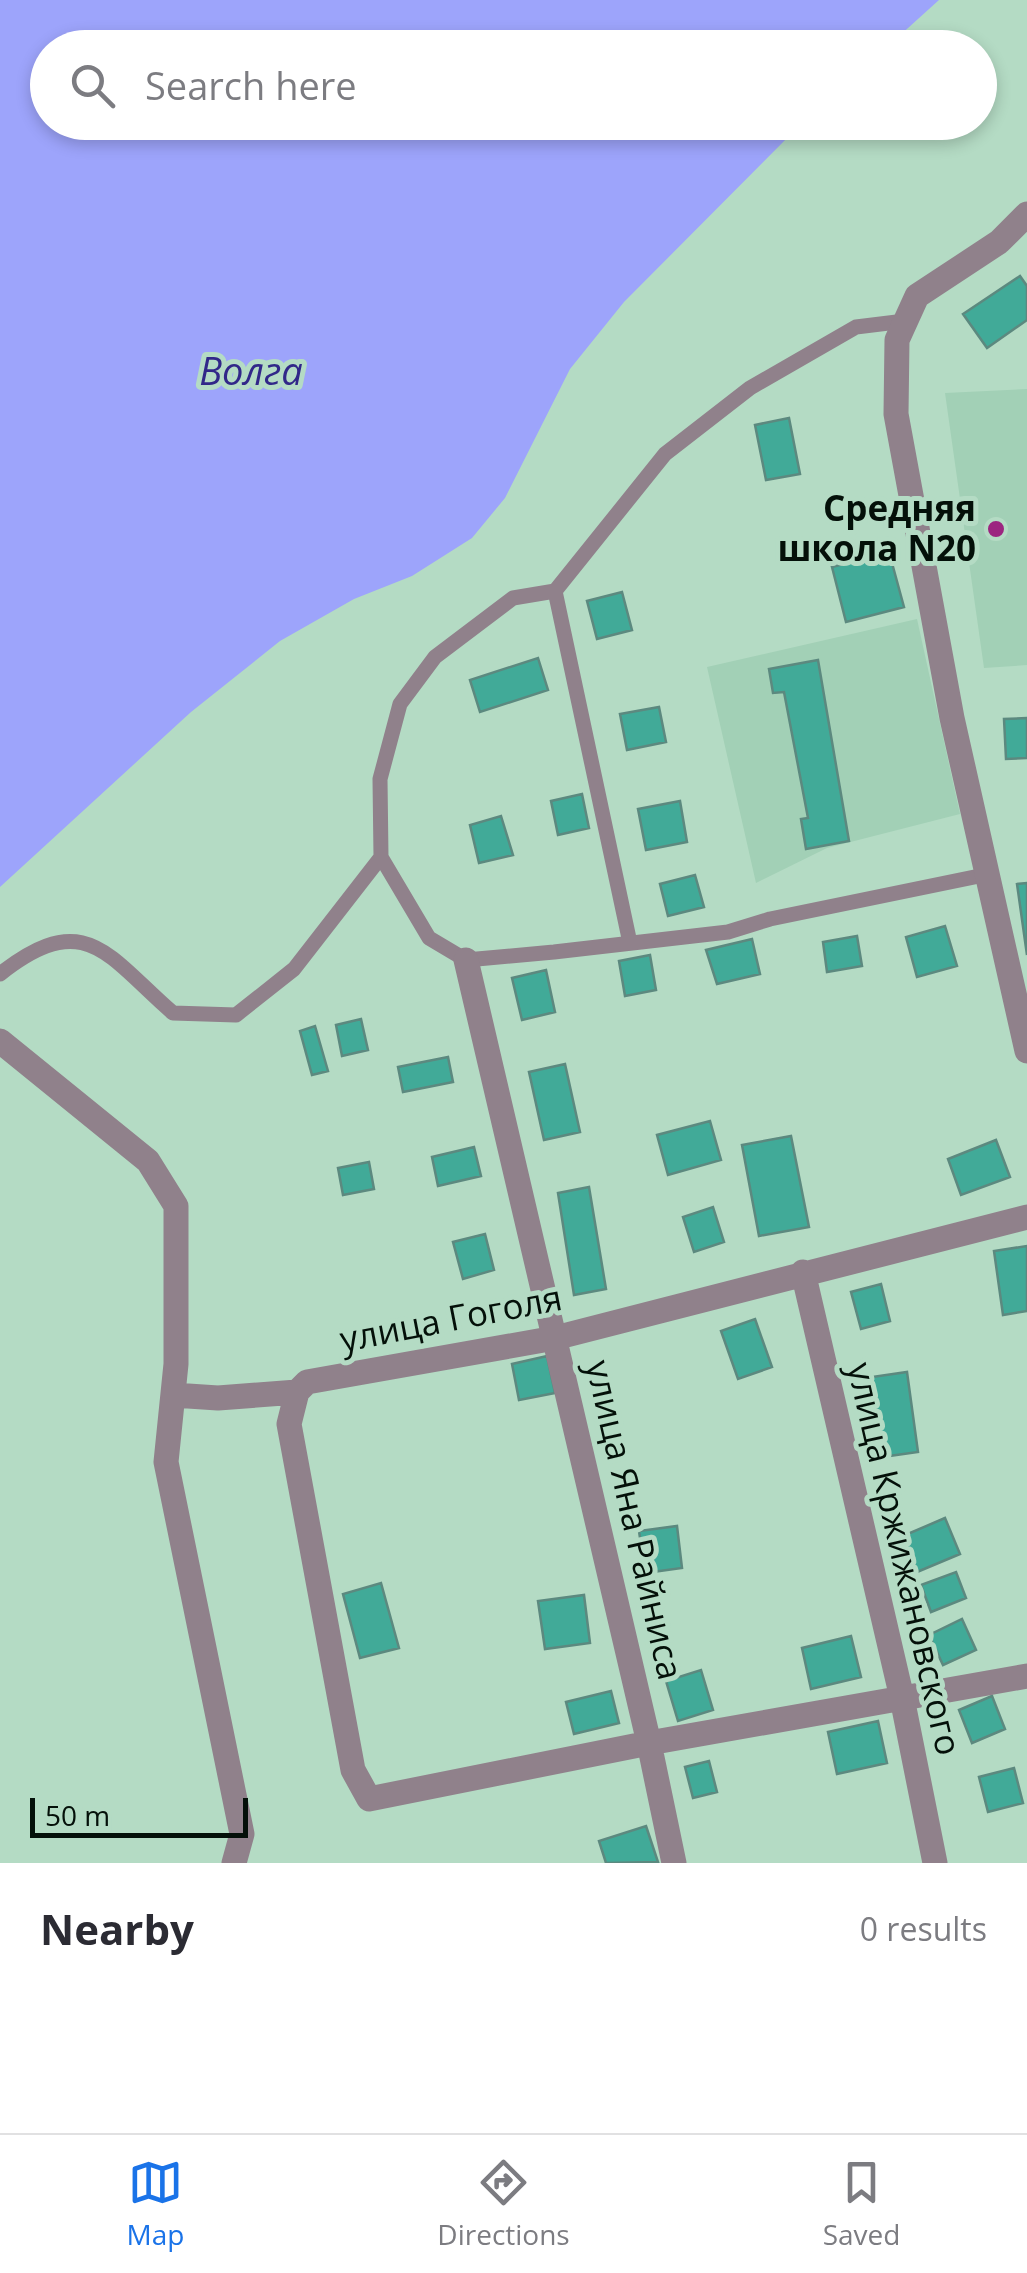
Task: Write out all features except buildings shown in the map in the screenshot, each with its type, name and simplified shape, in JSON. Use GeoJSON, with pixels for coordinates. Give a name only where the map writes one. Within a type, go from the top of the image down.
{"type":"FeatureCollection","features":[{"type":"Feature","properties":{"kind":"street"},"geometry":{"type":"LineString","coordinates":[[1027,214],[999,242],[916,296],[896,340],[896,414],[952,718],[1027,1051]]}},
{"type":"Feature","properties":{"kind":"street","name":"улица Яна Райниса"},"geometry":{"type":"LineString","coordinates":[[466,960],[674,1863]]}},
{"type":"Feature","properties":{"kind":"street"},"geometry":{"type":"LineString","coordinates":[[0,1041],[148,1160],[176,1206],[178,1268],[166,1462],[242,1834],[234,1863]]}},
{"type":"Feature","properties":{"kind":"street","name":"улица Гоголя"},"geometry":{"type":"LineString","coordinates":[[173,1395],[218,1398],[297,1392],[307,1382],[556,1338],[1027,1217]]}},
{"type":"Feature","properties":{"kind":"street","name":"улица Кржижановского"},"geometry":{"type":"LineString","coordinates":[[803,1272],[902,1698],[935,1863]]}},
{"type":"Feature","properties":{"kind":"street"},"geometry":{"type":"LineString","coordinates":[[297,1392],[288,1424],[354,1770],[370,1799],[649,1743],[1027,1676]]}},
{"type":"Feature","properties":{"kind":"lane"},"geometry":{"type":"LineString","coordinates":[[906,322],[856,327],[750,388],[666,454],[555,591],[512,598],[435,657],[400,704],[380,778],[381,857],[429,938],[466,960],[728,932],[770,919],[990,874]]}},
{"type":"Feature","properties":{"kind":"lane"},"geometry":{"type":"LineString","coordinates":[[555,591],[630,942]]}},
{"type":"Feature","properties":{"kind":"lane"},"geometry":{"type":"LineString","coordinates":[[0,974],[29,951],[74,940],[111,953],[173,1013],[236,1015],[294,969],[381,857]]}},
{"type":"Feature","properties":{"kind":"shaded area","name":"Средняя школа N20"},"geometry":{"type":"Polygon","coordinates":[[[1027,389],[1027,665],[984,668],[945,393],[1027,389]]]}},
{"type":"Feature","properties":{"kind":"shaded area"},"geometry":{"type":"Polygon","coordinates":[[[917,619],[960,814],[827,848],[756,883],[707,667],[917,619]]]}},
{"type":"Feature","properties":{"kind":"water","name":"Волга"},"geometry":{"type":"Polygon","coordinates":[[[0,0],[939,0],[906,30],[30,30],[30,140],[785,140],[624,302],[570,369],[505,498],[472,538],[412,576],[354,599],[280,641],[191,712],[0,887],[0,0]]]}},
{"type":"Feature","properties":{"kind":"place","name":"Средняя школа N20"},"geometry":{"type":"Point","coordinates":[996,529]}}]}
